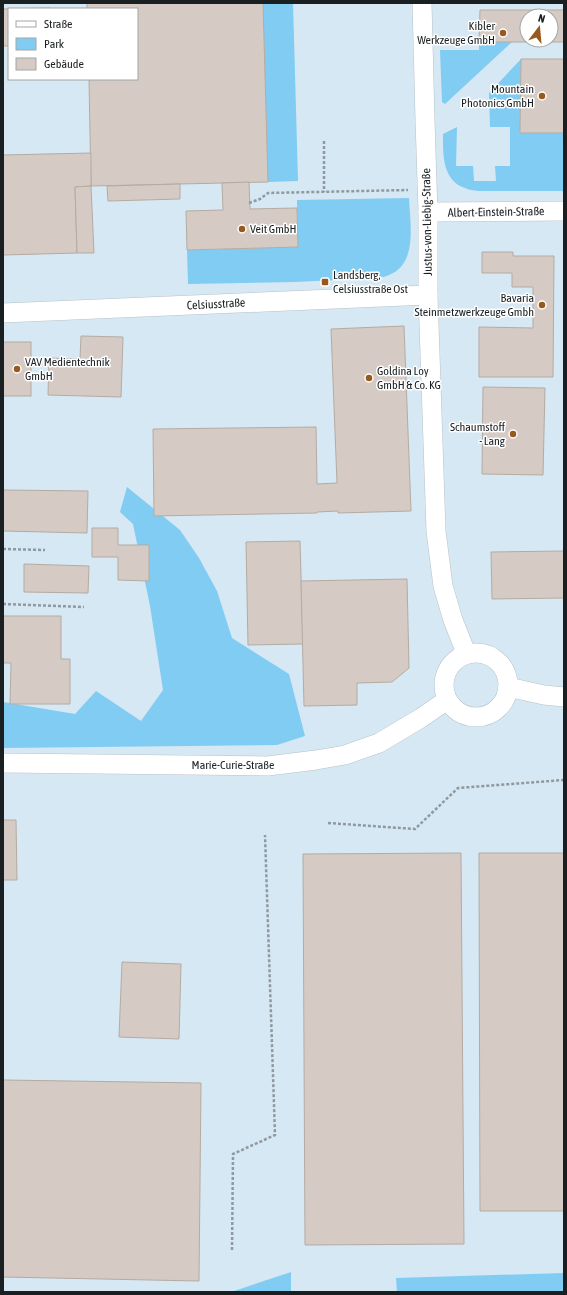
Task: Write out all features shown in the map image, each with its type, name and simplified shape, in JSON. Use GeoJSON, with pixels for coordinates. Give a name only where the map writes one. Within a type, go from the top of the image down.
{"type":"FeatureCollection","features":[{"type":"Feature","properties":{"kind":"street","name":"Justus-von-Liebig-Straße"},"geometry":{"type":"LineString","coordinates":[[422,3],[428,212],[428,295],[436,532],[443,586],[453,620],[466,653]]}},
{"type":"Feature","properties":{"kind":"street","name":"Albert-Einstein-Straße"},"geometry":{"type":"LineString","coordinates":[[428,212],[564,211]]}},
{"type":"Feature","properties":{"kind":"street","name":"Celsiusstraße"},"geometry":{"type":"LineString","coordinates":[[3,313],[428,295]]}},
{"type":"Feature","properties":{"kind":"street"},"geometry":{"type":"LineString","coordinates":[[476,652],[487,654],[496,659],[506,672],[508,677],[508,687],[506,698],[492,713],[482,717],[472,717],[462,714],[453,708],[447,700],[443,681],[445,672],[450,664],[466,653],[476,652]]}},
{"type":"Feature","properties":{"kind":"street"},"geometry":{"type":"LineString","coordinates":[[508,687],[544,696],[564,697]]}},
{"type":"Feature","properties":{"kind":"street","name":"Marie-Curie-Straße"},"geometry":{"type":"LineString","coordinates":[[3,763],[268,766],[316,760],[345,755],[379,743],[421,718],[447,700]]}},
{"type":"Feature","properties":{"kind":"path"},"geometry":{"type":"LineString","coordinates":[[324,141],[324,192]]}},
{"type":"Feature","properties":{"kind":"path"},"geometry":{"type":"LineString","coordinates":[[250,203],[260,199],[268,193],[409,190]]}},
{"type":"Feature","properties":{"kind":"path"},"geometry":{"type":"LineString","coordinates":[[3,549],[45,550]]}},
{"type":"Feature","properties":{"kind":"path"},"geometry":{"type":"LineString","coordinates":[[3,604],[84,607]]}},
{"type":"Feature","properties":{"kind":"path"},"geometry":{"type":"LineString","coordinates":[[328,823],[415,828],[458,788],[564,780]]}},
{"type":"Feature","properties":{"kind":"path"},"geometry":{"type":"LineString","coordinates":[[232,1250],[233,1154],[275,1135],[265,835]]}},
{"type":"Feature","properties":{"kind":"shaded area"},"geometry":{"type":"Polygon","coordinates":[[[3,3],[564,3],[564,1292],[291,1292],[291,1272],[234,1292],[3,1292],[3,3]]]}},
{"type":"Feature","properties":{"kind":"green space"},"geometry":{"type":"Polygon","coordinates":[[[263,3],[293,3],[298,181],[268,182],[263,3]]]}},
{"type":"Feature","properties":{"kind":"green space"},"geometry":{"type":"Polygon","coordinates":[[[479,42],[512,42],[445,104],[442,102],[440,50],[479,50],[479,42]]]}},
{"type":"Feature","properties":{"kind":"green space"},"geometry":{"type":"Polygon","coordinates":[[[521,59],[520,133],[564,133],[564,191],[478,191],[467,189],[457,184],[448,173],[445,166],[443,134],[457,127],[456,166],[473,166],[474,181],[496,181],[495,166],[510,166],[510,127],[490,127],[489,93],[521,59]]]}},
{"type":"Feature","properties":{"kind":"green space"},"geometry":{"type":"Polygon","coordinates":[[[409,198],[411,230],[408,252],[404,262],[398,270],[388,276],[377,278],[295,282],[188,284],[187,250],[298,247],[297,200],[409,198]]]}},
{"type":"Feature","properties":{"kind":"green space"},"geometry":{"type":"Polygon","coordinates":[[[127,487],[180,530],[199,558],[217,591],[232,638],[289,674],[305,736],[277,745],[3,748],[3,702],[75,714],[96,691],[141,721],[163,690],[150,606],[133,524],[120,512],[127,487]]]}},
{"type":"Feature","properties":{"kind":"green space"},"geometry":{"type":"Polygon","coordinates":[[[291,1272],[291,1292],[231,1292],[291,1272]]]}},
{"type":"Feature","properties":{"kind":"green space"},"geometry":{"type":"Polygon","coordinates":[[[564,1273],[564,1292],[397,1292],[396,1278],[564,1273]]]}},
{"type":"Feature","properties":{"kind":"building"},"geometry":{"type":"Polygon","coordinates":[[[87,3],[263,3],[268,182],[91,186],[89,80],[138,80],[138,8],[87,8],[87,3]]]}},
{"type":"Feature","properties":{"kind":"building"},"geometry":{"type":"Polygon","coordinates":[[[3,9],[8,9],[8,46],[3,46],[3,9]]]}},
{"type":"Feature","properties":{"kind":"building","name":"Kibler Werkzeuge GmbH"},"geometry":{"type":"Polygon","coordinates":[[[480,10],[519,10],[519,42],[479,42],[480,10]]]}},
{"type":"Feature","properties":{"kind":"building","name":"Kibler Werkzeuge GmbH"},"geometry":{"type":"Polygon","coordinates":[[[559,10],[564,10],[564,42],[559,42],[559,10]]]}},
{"type":"Feature","properties":{"kind":"building","name":"Mountain Photonics GmbH"},"geometry":{"type":"Polygon","coordinates":[[[521,59],[564,59],[564,133],[520,133],[521,59]]]}},
{"type":"Feature","properties":{"kind":"building"},"geometry":{"type":"Polygon","coordinates":[[[91,153],[91,186],[75,187],[77,253],[3,255],[3,155],[91,153]]]}},
{"type":"Feature","properties":{"kind":"building","name":"Veit GmbH"},"geometry":{"type":"Polygon","coordinates":[[[249,182],[250,209],[297,208],[298,247],[187,250],[186,211],[223,210],[222,183],[249,182]]]}},
{"type":"Feature","properties":{"kind":"building"},"geometry":{"type":"Polygon","coordinates":[[[180,184],[180,199],[108,201],[107,186],[180,184]]]}},
{"type":"Feature","properties":{"kind":"building"},"geometry":{"type":"Polygon","coordinates":[[[91,186],[94,253],[77,253],[75,187],[91,186]]]}},
{"type":"Feature","properties":{"kind":"building"},"geometry":{"type":"Polygon","coordinates":[[[482,252],[513,252],[513,256],[554,256],[553,377],[479,377],[479,327],[533,328],[533,287],[512,287],[512,273],[482,273],[482,252]]]}},
{"type":"Feature","properties":{"kind":"building","name":"Goldina Loy GmbH & Co. KG"},"geometry":{"type":"Polygon","coordinates":[[[404,326],[411,511],[338,513],[338,511],[317,513],[154,516],[153,429],[316,427],[317,484],[337,483],[331,329],[404,326]]]}},
{"type":"Feature","properties":{"kind":"building"},"geometry":{"type":"Polygon","coordinates":[[[81,336],[123,337],[121,397],[48,395],[49,358],[80,359],[81,336]]]}},
{"type":"Feature","properties":{"kind":"building","name":"VAV Medientechnik GmbH"},"geometry":{"type":"Polygon","coordinates":[[[3,342],[31,342],[31,396],[3,396],[3,342]]]}},
{"type":"Feature","properties":{"kind":"building"},"geometry":{"type":"Polygon","coordinates":[[[483,387],[545,388],[543,475],[482,474],[483,387]]]}},
{"type":"Feature","properties":{"kind":"building"},"geometry":{"type":"Polygon","coordinates":[[[3,490],[88,491],[87,533],[3,531],[3,490]]]}},
{"type":"Feature","properties":{"kind":"building"},"geometry":{"type":"Polygon","coordinates":[[[92,528],[118,528],[118,545],[149,545],[149,581],[118,580],[118,557],[92,557],[92,528]]]}},
{"type":"Feature","properties":{"kind":"building"},"geometry":{"type":"Polygon","coordinates":[[[300,541],[303,644],[248,645],[246,542],[300,541]]]}},
{"type":"Feature","properties":{"kind":"building"},"geometry":{"type":"Polygon","coordinates":[[[564,551],[564,598],[492,599],[491,552],[564,551]]]}},
{"type":"Feature","properties":{"kind":"building"},"geometry":{"type":"Polygon","coordinates":[[[24,564],[89,566],[88,593],[24,592],[24,564]]]}},
{"type":"Feature","properties":{"kind":"building"},"geometry":{"type":"Polygon","coordinates":[[[407,579],[409,668],[392,682],[357,683],[357,705],[304,706],[301,581],[407,579]]]}},
{"type":"Feature","properties":{"kind":"building"},"geometry":{"type":"Polygon","coordinates":[[[3,616],[61,616],[61,659],[70,659],[70,704],[10,704],[11,663],[3,663],[3,616]]]}},
{"type":"Feature","properties":{"kind":"building"},"geometry":{"type":"Polygon","coordinates":[[[3,820],[16,820],[17,880],[3,880],[3,820]]]}},
{"type":"Feature","properties":{"kind":"building"},"geometry":{"type":"Polygon","coordinates":[[[461,853],[464,1244],[305,1245],[303,854],[461,853]]]}},
{"type":"Feature","properties":{"kind":"building"},"geometry":{"type":"Polygon","coordinates":[[[479,853],[564,853],[564,1211],[480,1211],[479,853]]]}},
{"type":"Feature","properties":{"kind":"building"},"geometry":{"type":"Polygon","coordinates":[[[122,962],[181,964],[179,1039],[119,1037],[122,962]]]}},
{"type":"Feature","properties":{"kind":"building"},"geometry":{"type":"Polygon","coordinates":[[[3,1080],[201,1083],[199,1281],[3,1277],[3,1080]]]}},
{"type":"Feature","properties":{"kind":"place","name":"Kibler Werkzeuge GmbH"},"geometry":{"type":"Point","coordinates":[503,33]}},
{"type":"Feature","properties":{"kind":"place","name":"Mountain Photonics GmbH"},"geometry":{"type":"Point","coordinates":[542,96]}},
{"type":"Feature","properties":{"kind":"place","name":"Veit GmbH"},"geometry":{"type":"Point","coordinates":[242,229]}},
{"type":"Feature","properties":{"kind":"place","name":"Landsberg, Celsiusstraße Ost"},"geometry":{"type":"Point","coordinates":[325,282]}},
{"type":"Feature","properties":{"kind":"place","name":"Bavaria Steinmetzwerkzeuge Gmbh"},"geometry":{"type":"Point","coordinates":[542,305]}},
{"type":"Feature","properties":{"kind":"place","name":"VAV Medientechnik GmbH"},"geometry":{"type":"Point","coordinates":[17,369]}},
{"type":"Feature","properties":{"kind":"place","name":"Goldina Loy GmbH & Co. KG"},"geometry":{"type":"Point","coordinates":[369,378]}},
{"type":"Feature","properties":{"kind":"place","name":"Schaumstoff - Lang"},"geometry":{"type":"Point","coordinates":[513,434]}}]}
